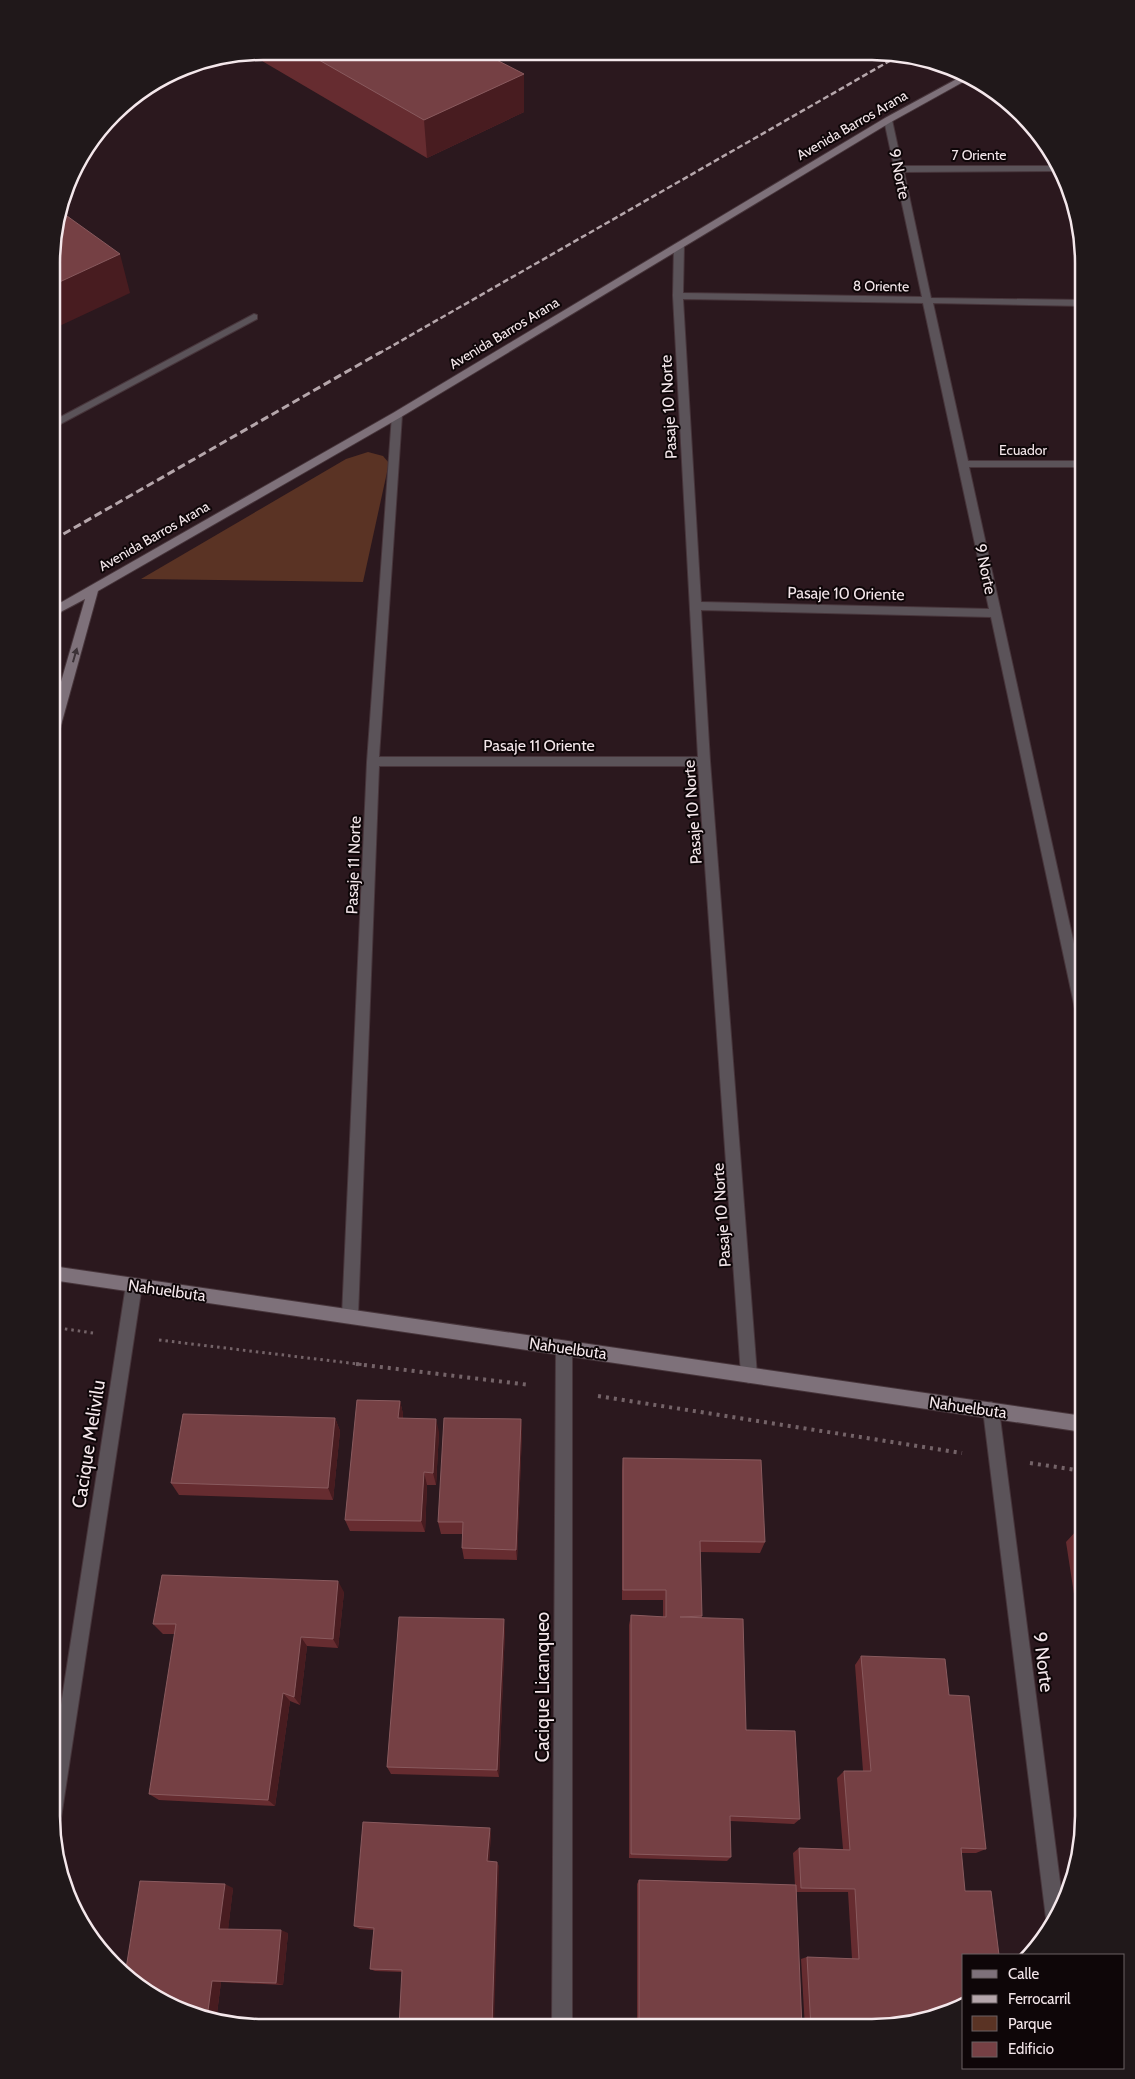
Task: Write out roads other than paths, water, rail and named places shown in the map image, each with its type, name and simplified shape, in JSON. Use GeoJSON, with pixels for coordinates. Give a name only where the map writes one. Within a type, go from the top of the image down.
{"type":"FeatureCollection","features":[{"type":"Feature","properties":{"kind":"main road","name":"Avenida Barros Arana"},"geometry":{"type":"LineString","coordinates":[[60,608],[396,415],[888,120],[961,80]]}},
{"type":"Feature","properties":{"kind":"main road"},"geometry":{"type":"LineString","coordinates":[[60,708],[94,587]]}},
{"type":"Feature","properties":{"kind":"main road","name":"Nahuelbuta"},"geometry":{"type":"LineString","coordinates":[[60,1274],[1075,1423]]}},
{"type":"Feature","properties":{"kind":"street","name":"9 Norte"},"geometry":{"type":"LineString","coordinates":[[888,120],[1075,980]]}},
{"type":"Feature","properties":{"kind":"street","name":"7 Oriente"},"geometry":{"type":"LineString","coordinates":[[898,169],[1052,169]]}},
{"type":"Feature","properties":{"kind":"street","name":"Pasaje 10 Norte"},"geometry":{"type":"LineString","coordinates":[[679,245],[678,296],[704,761],[749,1375]]}},
{"type":"Feature","properties":{"kind":"street","name":"8 Oriente"},"geometry":{"type":"LineString","coordinates":[[678,296],[1075,303]]}},
{"type":"Feature","properties":{"kind":"street"},"geometry":{"type":"LineString","coordinates":[[60,421],[254,317]]}},
{"type":"Feature","properties":{"kind":"street","name":"Pasaje 11 Norte"},"geometry":{"type":"LineString","coordinates":[[350,1316],[373,762],[396,415]]}},
{"type":"Feature","properties":{"kind":"street","name":"Ecuador"},"geometry":{"type":"LineString","coordinates":[[962,464],[1075,464]]}},
{"type":"Feature","properties":{"kind":"street","name":"Pasaje 10 Oriente"},"geometry":{"type":"LineString","coordinates":[[696,606],[995,613]]}},
{"type":"Feature","properties":{"kind":"street","name":"Pasaje 11 Oriente"},"geometry":{"type":"LineString","coordinates":[[373,762],[704,761]]}},
{"type":"Feature","properties":{"kind":"street"},"geometry":{"type":"LineString","coordinates":[[1068,950],[1075,950]]}},
{"type":"Feature","properties":{"kind":"street","name":"Cacique Melivilu"},"geometry":{"type":"LineString","coordinates":[[60,1714],[134,1285]]}},
{"type":"Feature","properties":{"kind":"street","name":"Cacique Licanqueo"},"geometry":{"type":"LineString","coordinates":[[562,2019],[564,1348]]}},
{"type":"Feature","properties":{"kind":"street","name":"9 Norte"},"geometry":{"type":"LineString","coordinates":[[991,1410],[1054,1907]]}},
{"type":"Feature","properties":{"kind":"railway"},"geometry":{"type":"LineString","coordinates":[[378,354],[890,61]]}},
{"type":"Feature","properties":{"kind":"railway"},"geometry":{"type":"LineString","coordinates":[[60,536],[381,352]]}}]}
